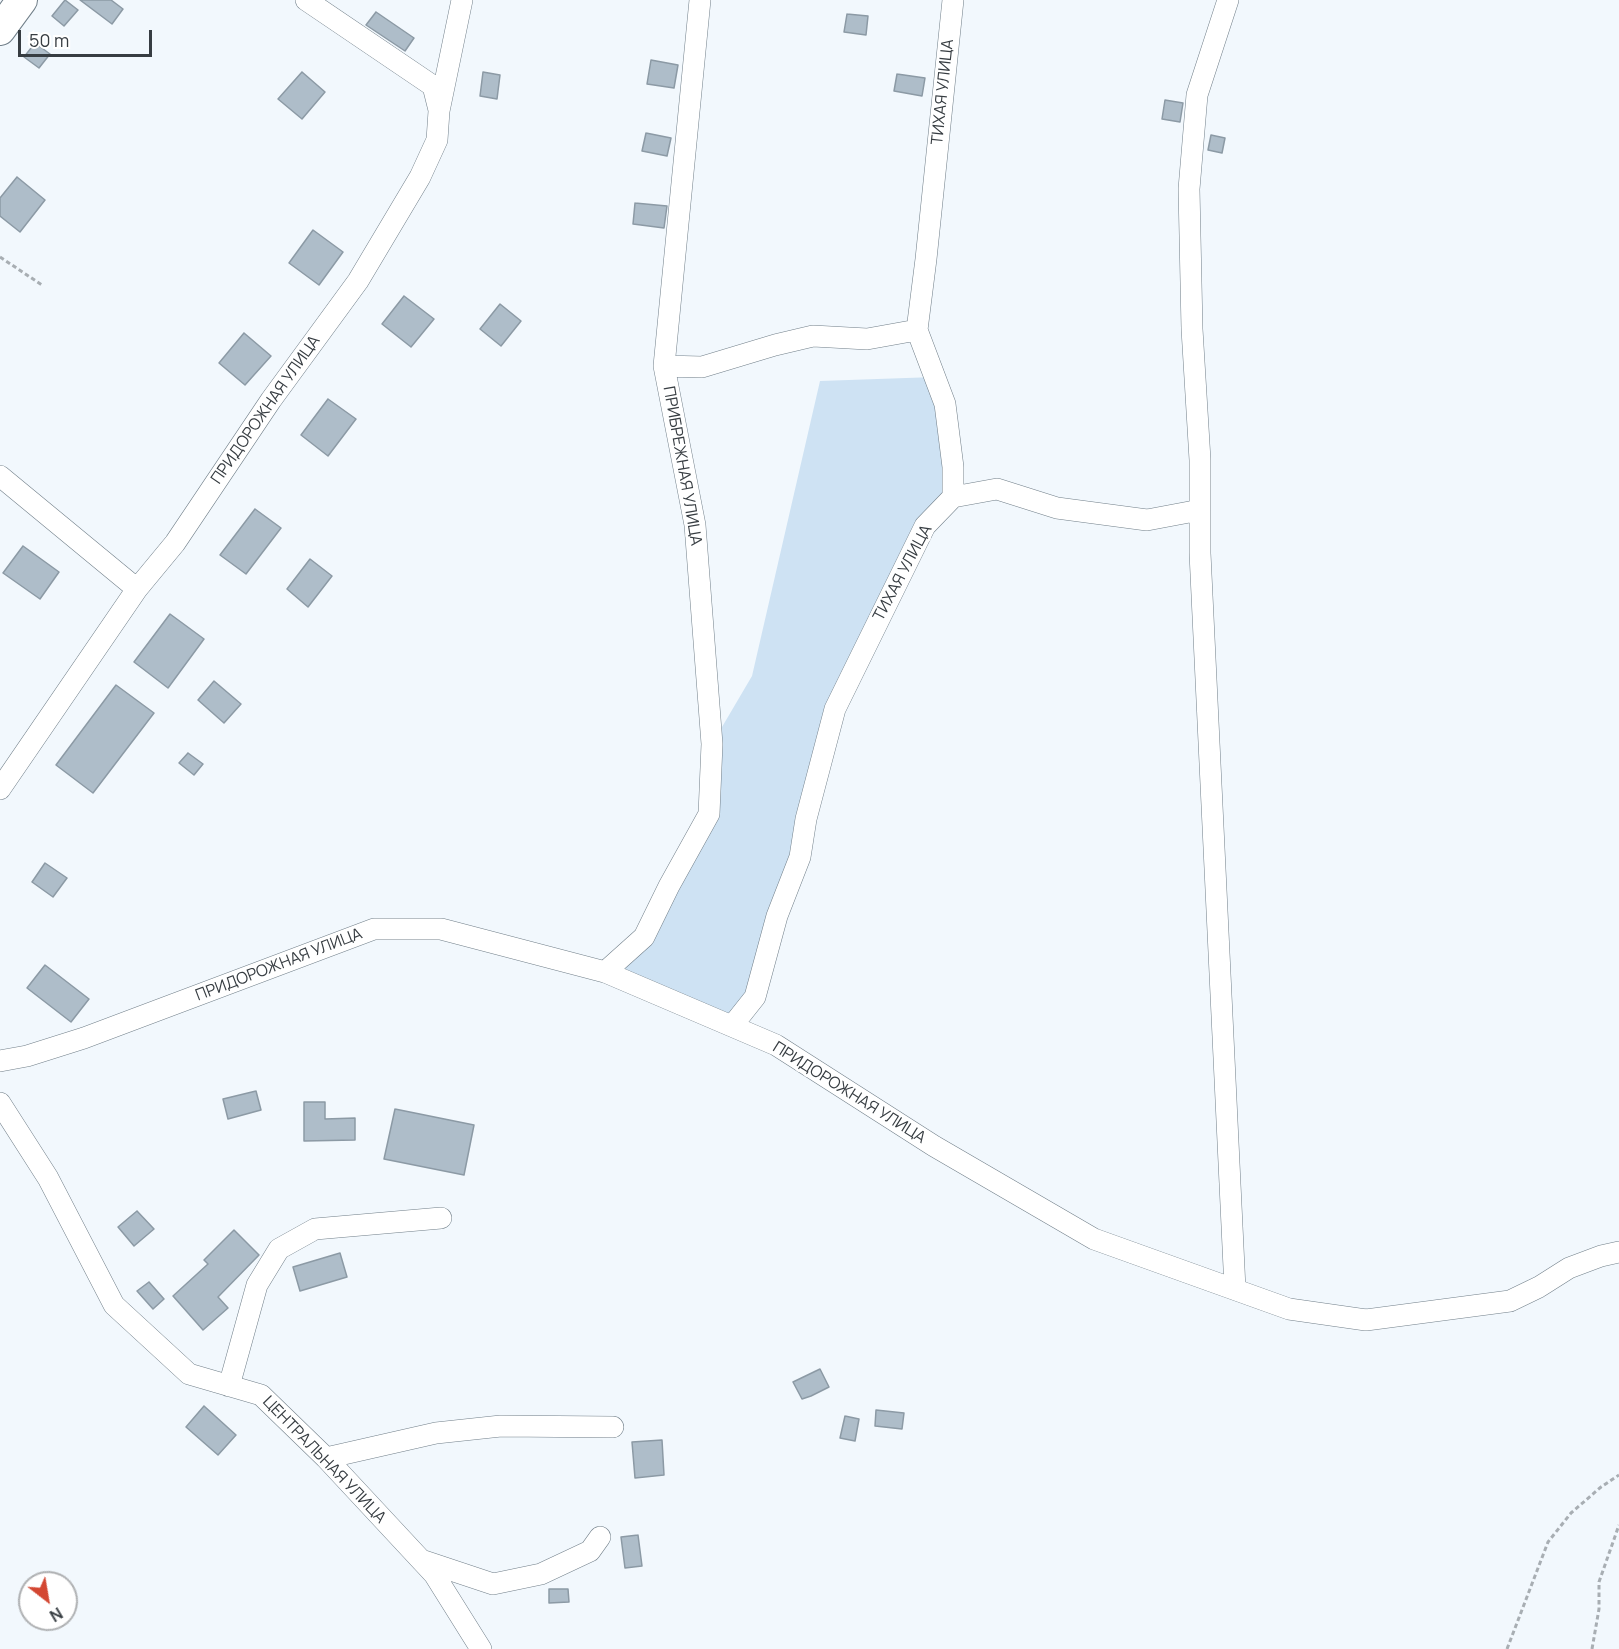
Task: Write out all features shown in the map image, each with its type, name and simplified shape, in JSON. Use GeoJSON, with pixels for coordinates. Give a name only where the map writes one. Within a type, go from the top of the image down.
{"type":"FeatureCollection","features":[{"type":"Feature","properties":{"kind":"street"},"geometry":{"type":"LineString","coordinates":[[0,30],[22,0]]}},
{"type":"Feature","properties":{"kind":"street"},"geometry":{"type":"LineString","coordinates":[[306,0],[433,86],[439,111]]}},
{"type":"Feature","properties":{"kind":"street","name":"ПРИДОРОЖНАЯ УЛИЦА"},"geometry":{"type":"LineString","coordinates":[[0,789],[137,589],[175,543],[271,400],[358,280],[420,177],[437,140],[439,111],[462,0]]}},
{"type":"Feature","properties":{"kind":"street","name":"ПРИБРЕЖНАЯ УЛИЦА"},"geometry":{"type":"LineString","coordinates":[[605,972],[644,937],[709,814],[712,744],[695,525],[664,366],[700,0]]}},
{"type":"Feature","properties":{"kind":"street","name":"ТИХАЯ УЛИЦА"},"geometry":{"type":"LineString","coordinates":[[732,1026],[755,997],[777,916],[800,857],[806,819],[835,710],[925,526],[953,498],[953,467],[945,404],[917,330],[953,0]]}},
{"type":"Feature","properties":{"kind":"street"},"geometry":{"type":"LineString","coordinates":[[1228,0],[1197,95],[1189,189],[1192,329],[1200,460],[1200,553],[1235,1289]]}},
{"type":"Feature","properties":{"kind":"street"},"geometry":{"type":"LineString","coordinates":[[664,366],[702,367],[813,336],[867,339],[917,330]]}},
{"type":"Feature","properties":{"kind":"street"},"geometry":{"type":"LineString","coordinates":[[0,476],[137,589]]}},
{"type":"Feature","properties":{"kind":"street"},"geometry":{"type":"LineString","coordinates":[[953,498],[997,489],[1056,508],[1147,520],[1200,510]]}},
{"type":"Feature","properties":{"kind":"street","name":"ПРИДОРОЖНАЯ УЛИЦА"},"geometry":{"type":"LineString","coordinates":[[0,1061],[27,1056],[84,1038],[374,929],[441,929],[605,972],[776,1045],[934,1146],[1094,1239],[1289,1309],[1366,1320],[1510,1301],[1539,1287],[1569,1268],[1619,1252]]}},
{"type":"Feature","properties":{"kind":"street","name":"ЦЕНТРАЛЬНАЯ УЛИЦА"},"geometry":{"type":"LineString","coordinates":[[0,1103],[48,1178],[114,1305],[189,1374],[261,1395],[326,1458],[434,1574],[481,1649]]}},
{"type":"Feature","properties":{"kind":"street"},"geometry":{"type":"LineString","coordinates":[[229,1386],[257,1286],[279,1249],[315,1229],[441,1218]]}},
{"type":"Feature","properties":{"kind":"street"},"geometry":{"type":"LineString","coordinates":[[326,1458],[436,1433],[501,1426],[613,1427]]}},
{"type":"Feature","properties":{"kind":"street"},"geometry":{"type":"LineString","coordinates":[[420,1560],[493,1584],[541,1574],[590,1551],[600,1537]]}},
{"type":"Feature","properties":{"kind":"path"},"geometry":{"type":"LineString","coordinates":[[0,257],[42,285]]}},
{"type":"Feature","properties":{"kind":"path"},"geometry":{"type":"LineString","coordinates":[[1508,1649],[1548,1542],[1570,1513],[1619,1475]]}},
{"type":"Feature","properties":{"kind":"path"},"geometry":{"type":"LineString","coordinates":[[1592,1649],[1599,1609],[1599,1582],[1619,1525]]}},
{"type":"Feature","properties":{"kind":"shaded area"},"geometry":{"type":"Polygon","coordinates":[[[935,377],[953,497],[835,709],[800,857],[732,1026],[605,972],[644,937],[709,814],[712,744],[752,676],[820,381],[935,377]]]}},
{"type":"Feature","properties":{"kind":"building"},"geometry":{"type":"Polygon","coordinates":[[[65,0],[78,10],[64,26],[52,16],[65,0]]]}},
{"type":"Feature","properties":{"kind":"building"},"geometry":{"type":"Polygon","coordinates":[[[80,0],[111,0],[123,9],[112,24],[80,0]]]}},
{"type":"Feature","properties":{"kind":"building"},"geometry":{"type":"Polygon","coordinates":[[[376,12],[414,38],[405,51],[366,25],[376,12]]]}},
{"type":"Feature","properties":{"kind":"building"},"geometry":{"type":"Polygon","coordinates":[[[847,14],[868,16],[866,35],[844,32],[847,14]]]}},
{"type":"Feature","properties":{"kind":"building"},"geometry":{"type":"Polygon","coordinates":[[[35,43],[50,54],[39,68],[24,57],[35,43]]]}},
{"type":"Feature","properties":{"kind":"building"},"geometry":{"type":"Polygon","coordinates":[[[651,60],[678,65],[674,88],[647,84],[651,60]]]}},
{"type":"Feature","properties":{"kind":"building"},"geometry":{"type":"Polygon","coordinates":[[[302,72],[325,92],[302,119],[278,99],[302,72]]]}},
{"type":"Feature","properties":{"kind":"building"},"geometry":{"type":"Polygon","coordinates":[[[483,72],[500,75],[497,99],[480,96],[483,72]]]}},
{"type":"Feature","properties":{"kind":"building"},"geometry":{"type":"Polygon","coordinates":[[[897,74],[925,78],[922,96],[894,91],[897,74]]]}},
{"type":"Feature","properties":{"kind":"building"},"geometry":{"type":"Polygon","coordinates":[[[1165,100],[1183,103],[1180,122],[1162,119],[1165,100]]]}},
{"type":"Feature","properties":{"kind":"building"},"geometry":{"type":"Polygon","coordinates":[[[646,133],[671,138],[667,156],[642,151],[646,133]]]}},
{"type":"Feature","properties":{"kind":"building"},"geometry":{"type":"Polygon","coordinates":[[[1211,135],[1225,138],[1222,153],[1208,150],[1211,135]]]}},
{"type":"Feature","properties":{"kind":"building"},"geometry":{"type":"Polygon","coordinates":[[[17,177],[45,200],[20,232],[0,216],[0,198],[17,177]]]}},
{"type":"Feature","properties":{"kind":"building"},"geometry":{"type":"Polygon","coordinates":[[[635,203],[667,206],[664,228],[633,224],[635,203]]]}},
{"type":"Feature","properties":{"kind":"building"},"geometry":{"type":"Polygon","coordinates":[[[313,230],[343,252],[319,285],[289,263],[313,230]]]}},
{"type":"Feature","properties":{"kind":"building"},"geometry":{"type":"Polygon","coordinates":[[[404,296],[434,319],[411,347],[382,324],[404,296]]]}},
{"type":"Feature","properties":{"kind":"building"},"geometry":{"type":"Polygon","coordinates":[[[500,304],[521,321],[501,346],[480,329],[500,304]]]}},
{"type":"Feature","properties":{"kind":"building"},"geometry":{"type":"Polygon","coordinates":[[[244,333],[271,356],[245,385],[219,363],[244,333]]]}},
{"type":"Feature","properties":{"kind":"building"},"geometry":{"type":"Polygon","coordinates":[[[328,399],[356,419],[328,456],[301,435],[328,399]]]}},
{"type":"Feature","properties":{"kind":"building"},"geometry":{"type":"Polygon","coordinates":[[[255,509],[281,528],[246,574],[220,555],[255,509]]]}},
{"type":"Feature","properties":{"kind":"building"},"geometry":{"type":"Polygon","coordinates":[[[23,546],[59,572],[40,599],[3,573],[23,546]]]}},
{"type":"Feature","properties":{"kind":"building"},"geometry":{"type":"Polygon","coordinates":[[[310,559],[332,576],[308,607],[287,589],[310,559]]]}},
{"type":"Feature","properties":{"kind":"building"},"geometry":{"type":"Polygon","coordinates":[[[170,614],[204,639],[168,688],[134,662],[170,614]]]}},
{"type":"Feature","properties":{"kind":"building"},"geometry":{"type":"Polygon","coordinates":[[[214,681],[241,704],[224,723],[198,700],[214,681]]]}},
{"type":"Feature","properties":{"kind":"building"},"geometry":{"type":"Polygon","coordinates":[[[116,685],[154,713],[93,793],[56,765],[116,685]]]}},
{"type":"Feature","properties":{"kind":"building"},"geometry":{"type":"Polygon","coordinates":[[[188,753],[203,764],[194,775],[179,763],[188,753]]]}},
{"type":"Feature","properties":{"kind":"building"},"geometry":{"type":"Polygon","coordinates":[[[45,863],[67,878],[53,897],[32,882],[45,863]]]}},
{"type":"Feature","properties":{"kind":"building"},"geometry":{"type":"Polygon","coordinates":[[[45,965],[89,999],[71,1022],[27,988],[45,965]]]}},
{"type":"Feature","properties":{"kind":"building"},"geometry":{"type":"Polygon","coordinates":[[[256,1091],[261,1110],[228,1119],[223,1099],[256,1091]]]}},
{"type":"Feature","properties":{"kind":"building"},"geometry":{"type":"Polygon","coordinates":[[[304,1102],[325,1102],[325,1119],[355,1118],[355,1140],[304,1141],[304,1102]]]}},
{"type":"Feature","properties":{"kind":"building"},"geometry":{"type":"Polygon","coordinates":[[[395,1109],[474,1125],[464,1175],[384,1159],[395,1109]]]}},
{"type":"Feature","properties":{"kind":"building"},"geometry":{"type":"Polygon","coordinates":[[[137,1211],[154,1229],[134,1246],[118,1227],[137,1211]]]}},
{"type":"Feature","properties":{"kind":"building"},"geometry":{"type":"Polygon","coordinates":[[[234,1230],[259,1255],[218,1297],[228,1308],[203,1330],[173,1296],[208,1264],[204,1260],[234,1230]]]}},
{"type":"Feature","properties":{"kind":"building"},"geometry":{"type":"Polygon","coordinates":[[[340,1253],[347,1277],[300,1291],[293,1267],[340,1253]]]}},
{"type":"Feature","properties":{"kind":"building"},"geometry":{"type":"Polygon","coordinates":[[[149,1282],[164,1299],[153,1309],[137,1291],[149,1282]]]}},
{"type":"Feature","properties":{"kind":"building"},"geometry":{"type":"Polygon","coordinates":[[[820,1369],[829,1387],[802,1399],[793,1382],[820,1369]]]}},
{"type":"Feature","properties":{"kind":"building"},"geometry":{"type":"Polygon","coordinates":[[[204,1406],[236,1435],[218,1455],[186,1427],[204,1406]]]}},
{"type":"Feature","properties":{"kind":"building"},"geometry":{"type":"Polygon","coordinates":[[[876,1410],[904,1413],[902,1429],[875,1426],[876,1410]]]}},
{"type":"Feature","properties":{"kind":"building"},"geometry":{"type":"Polygon","coordinates":[[[845,1416],[859,1419],[855,1441],[840,1438],[845,1416]]]}},
{"type":"Feature","properties":{"kind":"building"},"geometry":{"type":"Polygon","coordinates":[[[662,1440],[664,1475],[635,1478],[632,1442],[662,1440]]]}},
{"type":"Feature","properties":{"kind":"building"},"geometry":{"type":"Polygon","coordinates":[[[638,1535],[642,1566],[625,1568],[621,1537],[638,1535]]]}},
{"type":"Feature","properties":{"kind":"building"},"geometry":{"type":"Polygon","coordinates":[[[549,1589],[568,1589],[569,1602],[549,1603],[549,1589]]]}}]}
